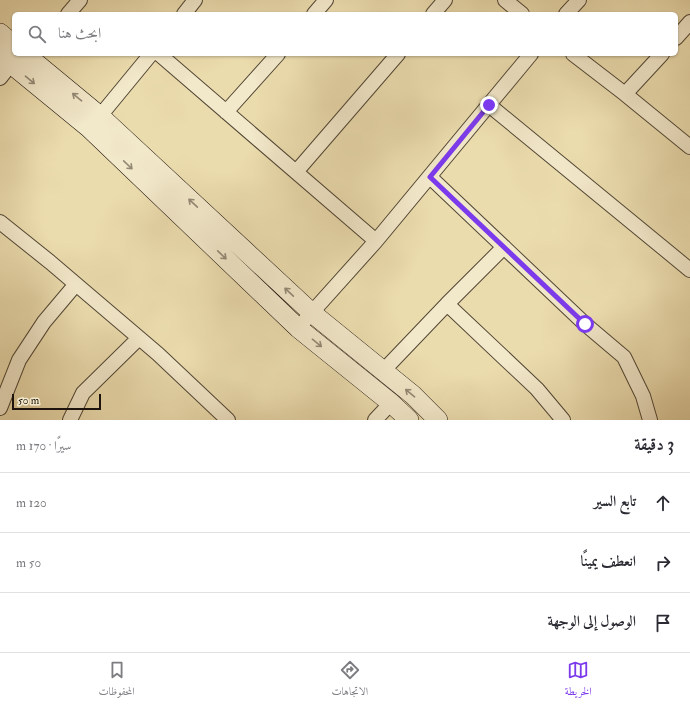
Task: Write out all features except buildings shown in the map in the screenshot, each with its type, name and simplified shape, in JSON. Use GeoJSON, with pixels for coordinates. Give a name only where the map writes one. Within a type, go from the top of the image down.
{"type":"FeatureCollection","features":[{"type":"Feature","properties":{"kind":"street"},"geometry":{"type":"LineString","coordinates":[[70,12],[80,0]]}},
{"type":"Feature","properties":{"kind":"street"},"geometry":{"type":"LineString","coordinates":[[186,12],[195,0]]}},
{"type":"Feature","properties":{"kind":"street"},"geometry":{"type":"LineString","coordinates":[[316,12],[326,0]]}},
{"type":"Feature","properties":{"kind":"street"},"geometry":{"type":"LineString","coordinates":[[435,12],[445,0]]}},
{"type":"Feature","properties":{"kind":"street"},"geometry":{"type":"LineString","coordinates":[[505,0],[520,12]]}},
{"type":"Feature","properties":{"kind":"street"},"geometry":{"type":"LineString","coordinates":[[568,12],[579,0]]}},
{"type":"Feature","properties":{"kind":"street"},"geometry":{"type":"LineString","coordinates":[[0,33],[12,43]]}},
{"type":"Feature","properties":{"kind":"street"},"geometry":{"type":"LineString","coordinates":[[100,116],[149,56]]}},
{"type":"Feature","properties":{"kind":"street"},"geometry":{"type":"LineString","coordinates":[[161,56],[376,241]]}},
{"type":"Feature","properties":{"kind":"street"},"geometry":{"type":"LineString","coordinates":[[226,112],[276,56]]}},
{"type":"Feature","properties":{"kind":"street"},"geometry":{"type":"LineString","coordinates":[[296,172],[396,56]]}},
{"type":"Feature","properties":{"kind":"street"},"geometry":{"type":"LineString","coordinates":[[298,328],[376,241],[529,56]]}},
{"type":"Feature","properties":{"kind":"street"},"geometry":{"type":"LineString","coordinates":[[576,56],[690,147]]}},
{"type":"Feature","properties":{"kind":"street"},"geometry":{"type":"LineString","coordinates":[[625,94],[660,56]]}},
{"type":"Feature","properties":{"kind":"street"},"geometry":{"type":"LineString","coordinates":[[17,61],[100,116],[312,313],[413,395],[438,420]]}},
{"type":"Feature","properties":{"kind":"street"},"geometry":{"type":"LineString","coordinates":[[17,61],[298,328],[391,403],[409,420]]}},
{"type":"Feature","properties":{"kind":"street"},"geometry":{"type":"LineString","coordinates":[[489,105],[690,270]]}},
{"type":"Feature","properties":{"kind":"street"},"geometry":{"type":"LineString","coordinates":[[430,177],[585,324],[624,357],[643,396],[650,420]]}},
{"type":"Feature","properties":{"kind":"street"},"geometry":{"type":"LineString","coordinates":[[0,222],[139,338],[228,420]]}},
{"type":"Feature","properties":{"kind":"street"},"geometry":{"type":"LineString","coordinates":[[384,371],[447,304],[504,247]]}},
{"type":"Feature","properties":{"kind":"street"},"geometry":{"type":"LineString","coordinates":[[0,408],[19,360],[44,322],[76,284]]}},
{"type":"Feature","properties":{"kind":"street"},"geometry":{"type":"LineString","coordinates":[[447,304],[537,390],[563,420]]}},
{"type":"Feature","properties":{"kind":"street"},"geometry":{"type":"LineString","coordinates":[[70,420],[82,393],[139,338]]}},
{"type":"Feature","properties":{"kind":"street"},"geometry":{"type":"LineString","coordinates":[[375,420],[391,403]]}},
{"type":"Feature","properties":{"kind":"route"},"geometry":{"type":"LineString","coordinates":[[489,105],[430,177],[585,324]]}}]}
